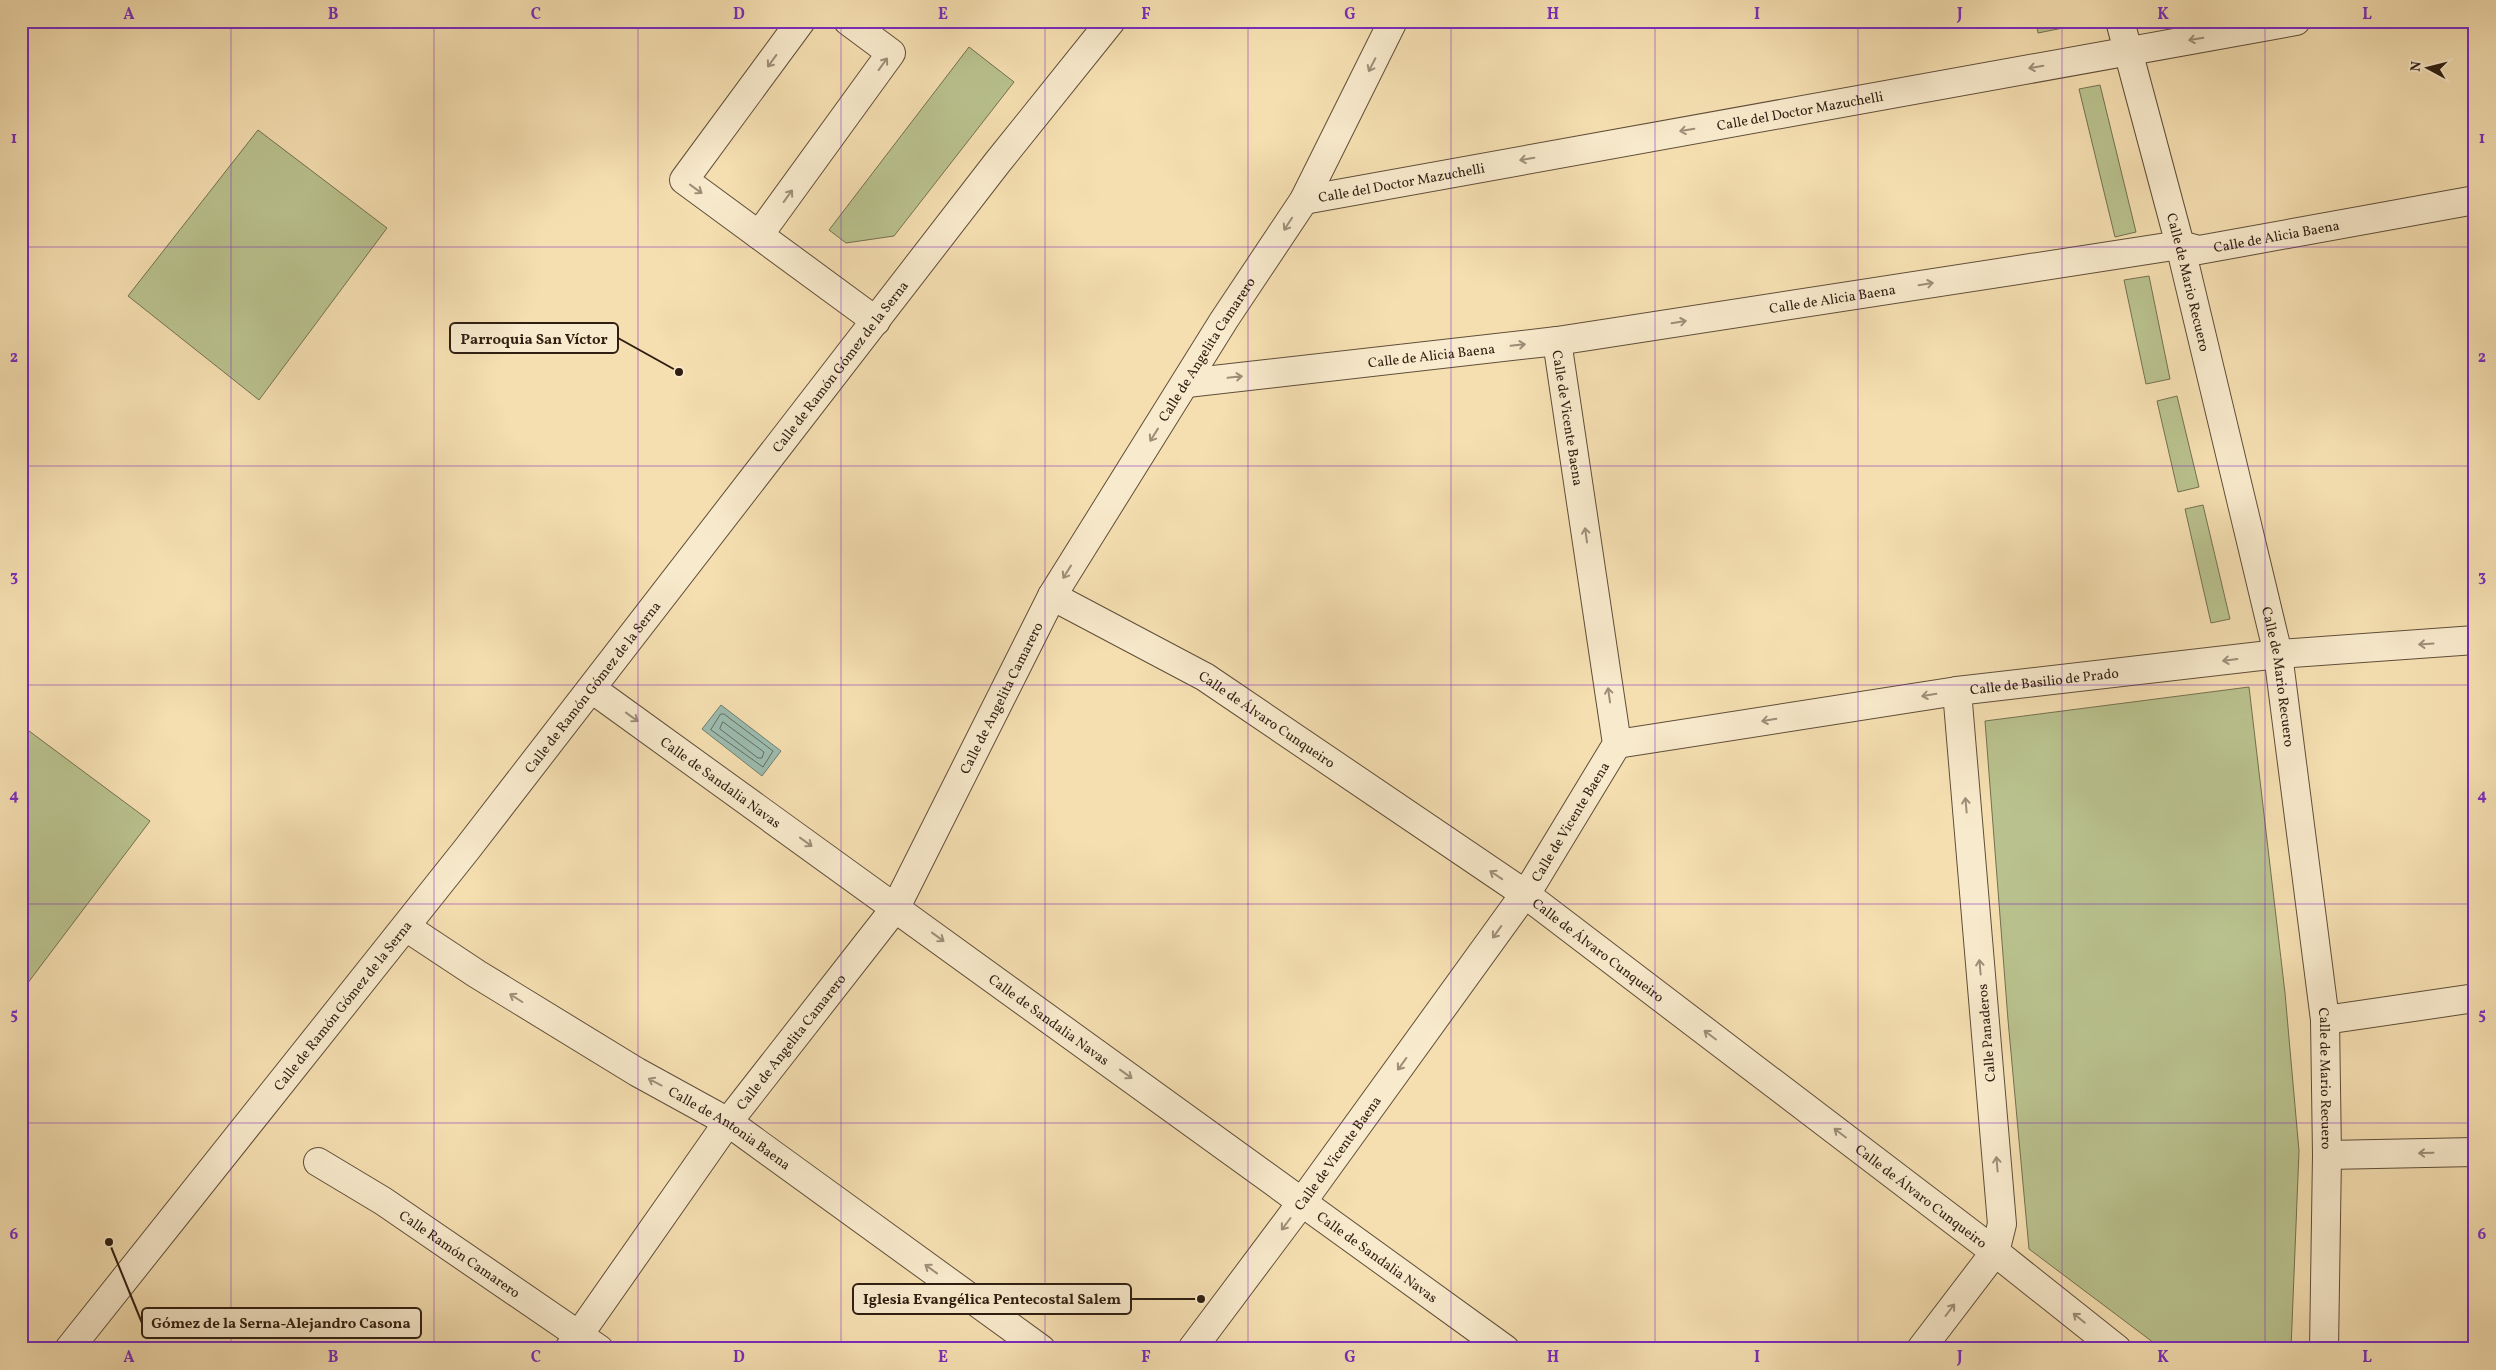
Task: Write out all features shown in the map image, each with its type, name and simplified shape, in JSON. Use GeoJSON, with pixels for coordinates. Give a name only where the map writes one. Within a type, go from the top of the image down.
{"type":"FeatureCollection","features":[{"type":"Feature","properties":{"kind":"street"},"geometry":{"type":"LineString","coordinates":[[800,21],[684,180],[876,321]]}},
{"type":"Feature","properties":{"kind":"street"},"geometry":{"type":"LineString","coordinates":[[759,235],[891,53],[848,21]]}},
{"type":"Feature","properties":{"kind":"street","name":"Calle de Ramón Gómez de la Serna"},"geometry":{"type":"LineString","coordinates":[[69,1349],[406,927],[592,689],[996,163],[1112,21]]}},
{"type":"Feature","properties":{"kind":"street","name":"Calle de Angelita Camarero"},"geometry":{"type":"LineString","coordinates":[[583,1344],[728,1122],[896,906],[1052,596],[1187,383],[1224,320],[1304,200],[1393,21]]}},
{"type":"Feature","properties":{"kind":"street","name":"Calle de Mario Recuero"},"geometry":{"type":"LineString","coordinates":[[2120,21],[2180,245],[2278,654],[2325,1020],[2328,1155],[2324,1349]]}},
{"type":"Feature","properties":{"kind":"street","name":"Calle del Doctor Mazuchelli"},"geometry":{"type":"LineString","coordinates":[[1304,200],[2296,21]]}},
{"type":"Feature","properties":{"kind":"street","name":"Calle de Alicia Baena"},"geometry":{"type":"LineString","coordinates":[[1187,383],[1556,341],[2180,245],[2199,250],[2475,200]]}},
{"type":"Feature","properties":{"kind":"street","name":"Calle de Vicente Baena"},"geometry":{"type":"LineString","coordinates":[[1192,1349],[1302,1202],[1524,894],[1617,744],[1556,341]]}},
{"type":"Feature","properties":{"kind":"street","name":"Calle de Álvaro Cunqueiro"},"geometry":{"type":"LineString","coordinates":[[1052,596],[1205,677],[1524,894],[1995,1252],[2117,1349]]}},
{"type":"Feature","properties":{"kind":"street","name":"Calle de Basilio de Prado"},"geometry":{"type":"LineString","coordinates":[[1617,744],[1957,691],[2278,654],[2475,640]]}},
{"type":"Feature","properties":{"kind":"street","name":"Calle de Sandalia Navas"},"geometry":{"type":"LineString","coordinates":[[592,689],[896,906],[1505,1349]]}},
{"type":"Feature","properties":{"kind":"street","name":"Calle Panaderos"},"geometry":{"type":"LineString","coordinates":[[1921,1349],[1995,1252],[2002,1224],[1957,691]]}},
{"type":"Feature","properties":{"kind":"street","name":"Calle de Antonia Baena"},"geometry":{"type":"LineString","coordinates":[[406,927],[477,974],[637,1072],[728,1122],[1041,1349]]}},
{"type":"Feature","properties":{"kind":"street"},"geometry":{"type":"LineString","coordinates":[[2325,1020],[2475,998]]}},
{"type":"Feature","properties":{"kind":"street"},"geometry":{"type":"LineString","coordinates":[[2328,1155],[2475,1152]]}},
{"type":"Feature","properties":{"kind":"street","name":"Calle Ramón Camarero"},"geometry":{"type":"LineString","coordinates":[[318,1162],[383,1202],[583,1344]]}},
{"type":"Feature","properties":{"kind":"green space"},"geometry":{"type":"Polygon","coordinates":[[[2036,21],[2082,21],[2083,24],[2038,33],[2036,21]]]}},
{"type":"Feature","properties":{"kind":"green space"},"geometry":{"type":"Polygon","coordinates":[[[969,47],[1014,82],[894,236],[846,243],[829,230],[969,47]]]}},
{"type":"Feature","properties":{"kind":"green space"},"geometry":{"type":"Polygon","coordinates":[[[2100,85],[2136,232],[2115,237],[2079,89],[2100,85]]]}},
{"type":"Feature","properties":{"kind":"green space"},"geometry":{"type":"Polygon","coordinates":[[[258,130],[387,228],[259,400],[128,296],[258,130]]]}},
{"type":"Feature","properties":{"kind":"green space"},"geometry":{"type":"Polygon","coordinates":[[[2149,276],[2170,379],[2146,384],[2124,280],[2149,276]]]}},
{"type":"Feature","properties":{"kind":"green space"},"geometry":{"type":"Polygon","coordinates":[[[2177,396],[2199,487],[2178,492],[2157,401],[2177,396]]]}},
{"type":"Feature","properties":{"kind":"green space"},"geometry":{"type":"Polygon","coordinates":[[[2203,505],[2230,619],[2211,623],[2185,509],[2203,505]]]}},
{"type":"Feature","properties":{"kind":"green space"},"geometry":{"type":"Polygon","coordinates":[[[2249,687],[2285,993],[2299,1151],[2291,1349],[2162,1349],[2029,1249],[2008,1020],[1985,721],[2249,687]]]}},
{"type":"Feature","properties":{"kind":"green space"},"geometry":{"type":"Polygon","coordinates":[[[21,725],[150,821],[21,992],[21,725]]]}},
{"type":"Feature","properties":{"kind":"water"},"geometry":{"type":"Polygon","coordinates":[[[721,705],[781,751],[762,776],[702,729],[721,705]]]}},
{"type":"Feature","properties":{"kind":"place","name":"Parroquia San Víctor"},"geometry":{"type":"Point","coordinates":[679,372]}},
{"type":"Feature","properties":{"kind":"place","name":"Gómez de la Serna-Alejandro Casona"},"geometry":{"type":"Point","coordinates":[109,1242]}},
{"type":"Feature","properties":{"kind":"place","name":"Iglesia Evangélica Pentecostal Salem"},"geometry":{"type":"Point","coordinates":[1201,1299]}}]}
